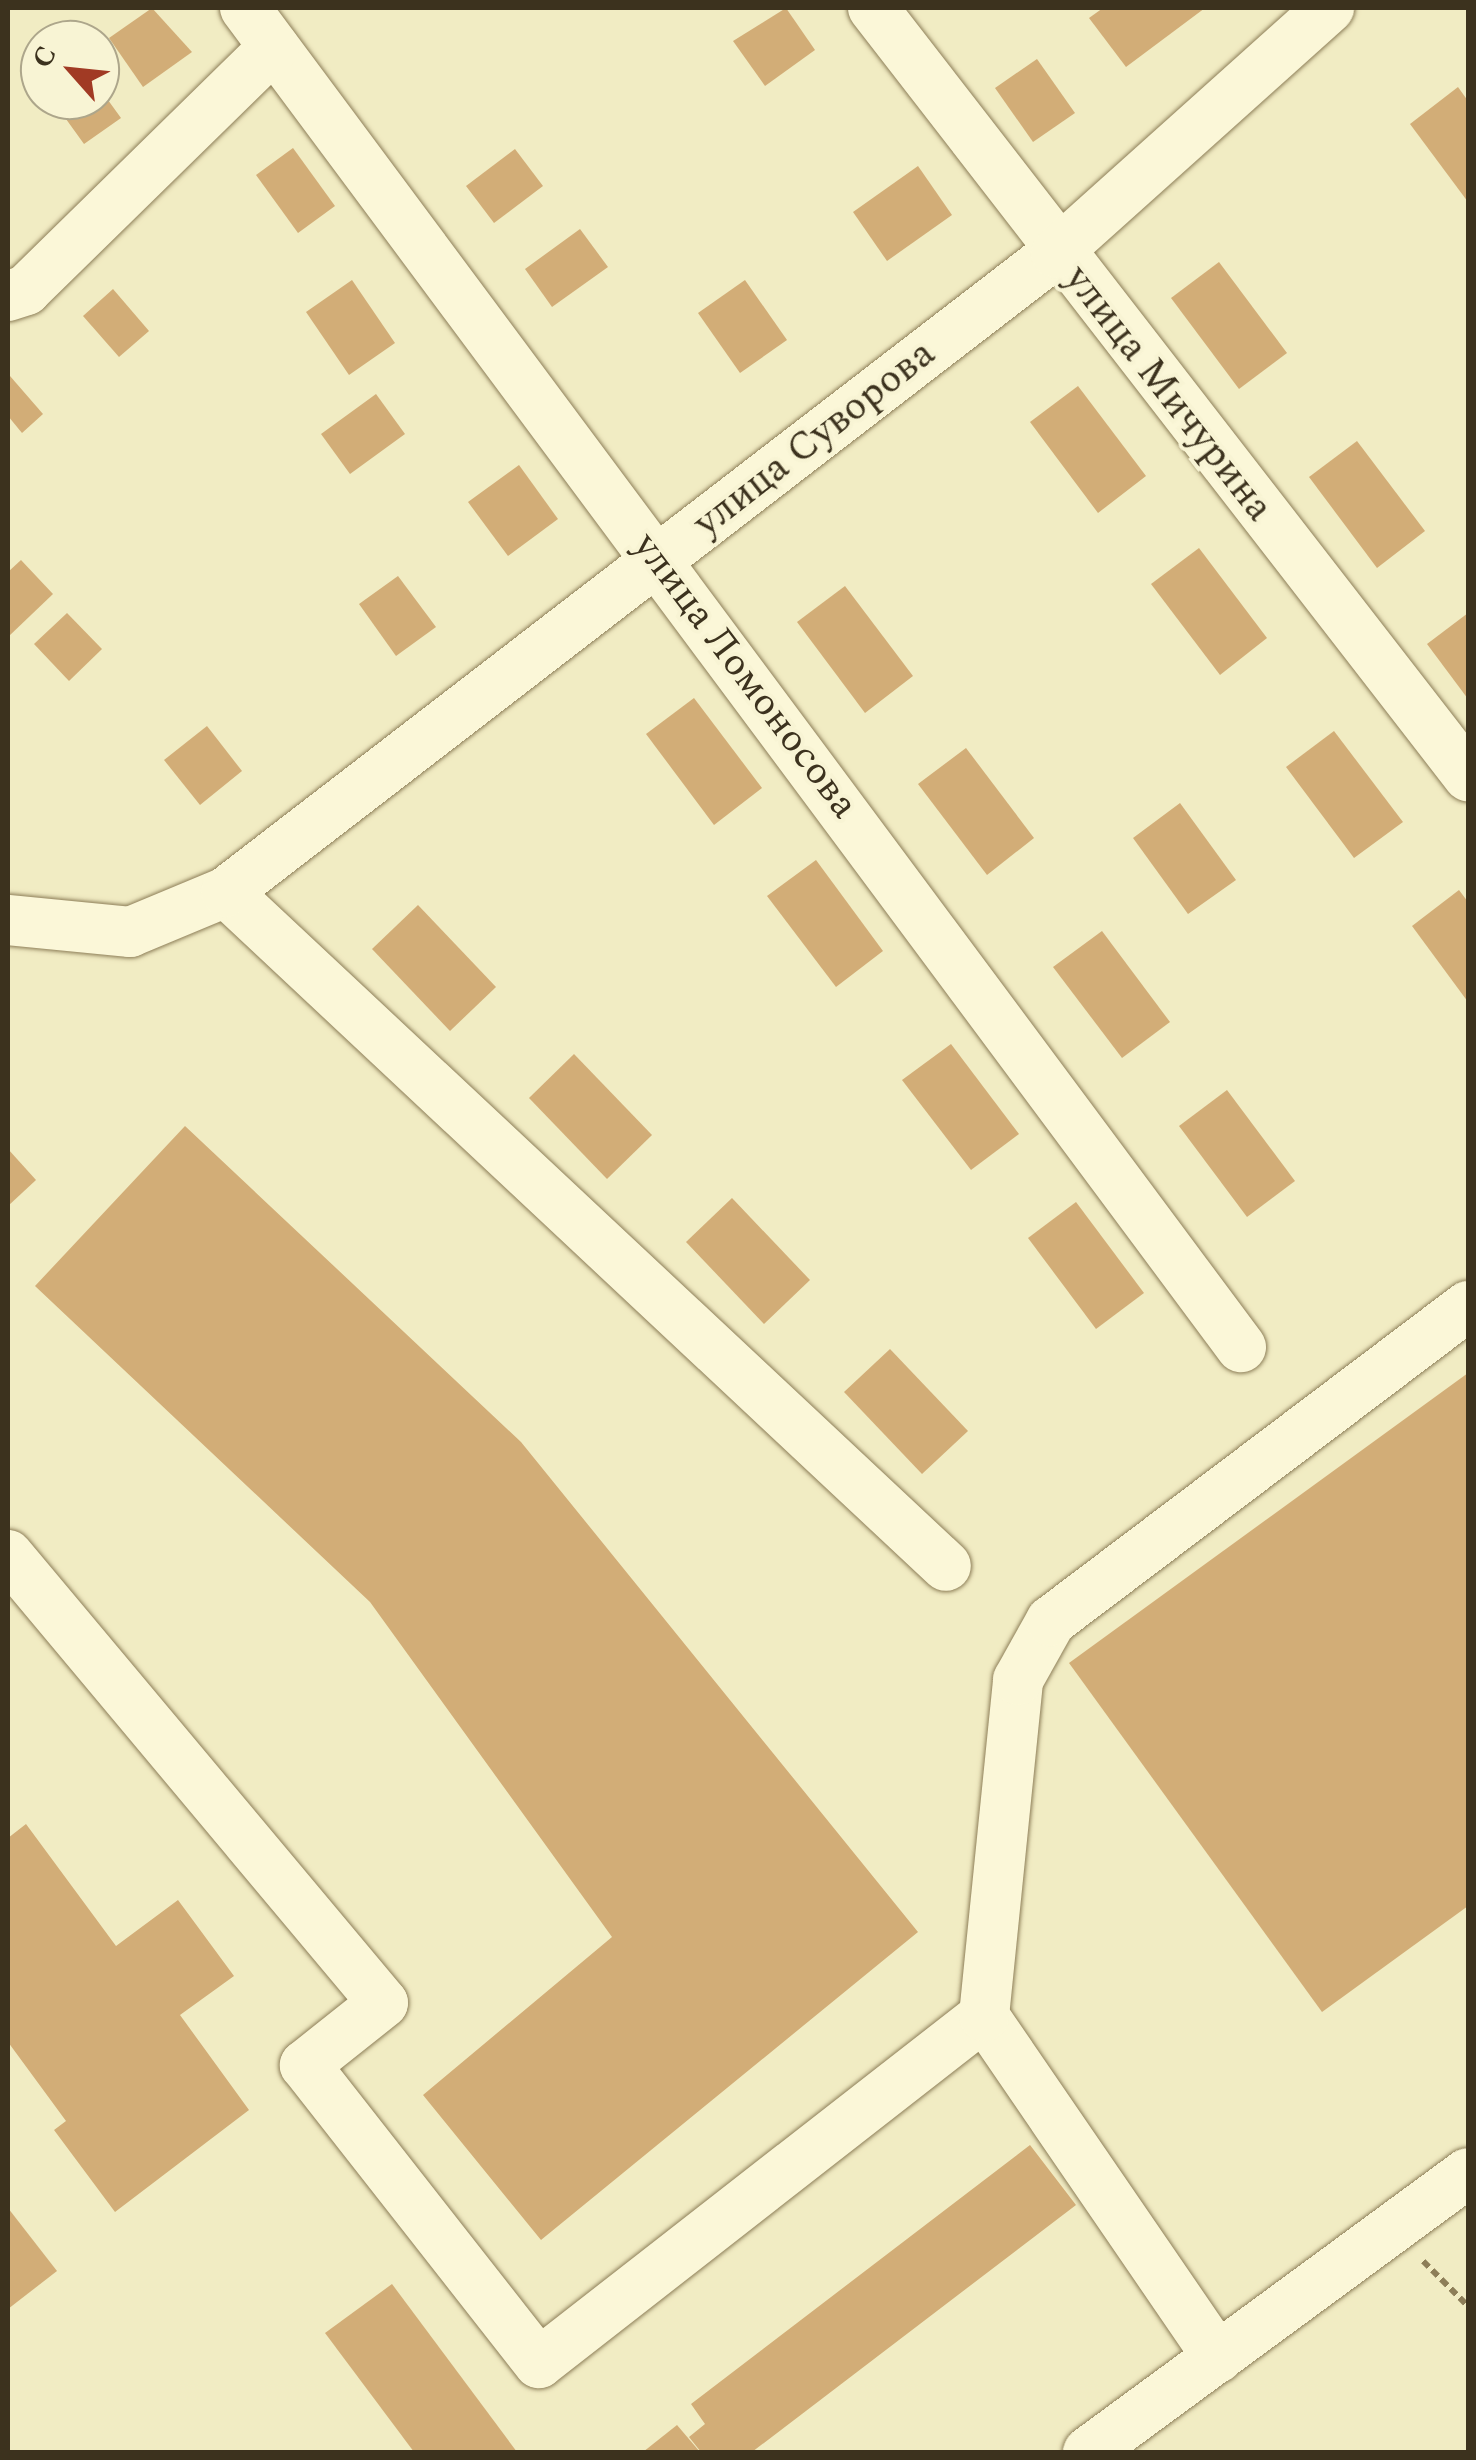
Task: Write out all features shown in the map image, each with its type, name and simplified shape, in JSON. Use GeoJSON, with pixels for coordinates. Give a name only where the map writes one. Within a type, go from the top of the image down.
{"type":"FeatureCollection","features":[{"type":"Feature","properties":{"kind":"street","name":"улица Ломоносова"},"geometry":{"type":"LineString","coordinates":[[244,8],[1242,1347]]}},
{"type":"Feature","properties":{"kind":"street","name":"улица Мичурина"},"geometry":{"type":"LineString","coordinates":[[873,8],[1056,252],[1468,776]]}},
{"type":"Feature","properties":{"kind":"street","name":"улица Суворова"},"geometry":{"type":"LineString","coordinates":[[8,920],[130,932],[226,892],[1056,252],[1329,8]]}},
{"type":"Feature","properties":{"kind":"street"},"geometry":{"type":"LineString","coordinates":[[8,296],[26,290],[274,47]]}},
{"type":"Feature","properties":{"kind":"street"},"geometry":{"type":"LineString","coordinates":[[226,892],[946,1566]]}},
{"type":"Feature","properties":{"kind":"street"},"geometry":{"type":"LineString","coordinates":[[1218,2358],[984,2016],[1018,1680],[1051,1621],[1468,1306]]}},
{"type":"Feature","properties":{"kind":"street"},"geometry":{"type":"LineString","coordinates":[[8,1555],[382,2003],[305,2066],[540,2363],[984,2016]]}},
{"type":"Feature","properties":{"kind":"street"},"geometry":{"type":"LineString","coordinates":[[1088,2452],[1468,2173]]}},
{"type":"Feature","properties":{"kind":"path"},"geometry":{"type":"LineString","coordinates":[[1390,2231],[1468,2306]]}},
{"type":"Feature","properties":{"kind":"building"},"geometry":{"type":"Polygon","coordinates":[[[152,8],[192,52],[143,87],[120,54],[120,30],[152,8]]]}},
{"type":"Feature","properties":{"kind":"building"},"geometry":{"type":"Polygon","coordinates":[[[786,8],[815,50],[765,86],[733,41],[786,8]]]}},
{"type":"Feature","properties":{"kind":"building"},"geometry":{"type":"Polygon","coordinates":[[[1103,8],[1205,8],[1126,67],[1089,18],[1103,8]]]}},
{"type":"Feature","properties":{"kind":"building"},"geometry":{"type":"Polygon","coordinates":[[[1037,59],[1075,113],[1033,142],[995,88],[1037,59]]]}},
{"type":"Feature","properties":{"kind":"building"},"geometry":{"type":"Polygon","coordinates":[[[1458,87],[1468,101],[1468,202],[1410,124],[1458,87]]]}},
{"type":"Feature","properties":{"kind":"building"},"geometry":{"type":"Polygon","coordinates":[[[67,120],[118,120],[84,144],[67,120]]]}},
{"type":"Feature","properties":{"kind":"building"},"geometry":{"type":"Polygon","coordinates":[[[293,148],[335,206],[298,233],[256,175],[293,148]]]}},
{"type":"Feature","properties":{"kind":"building"},"geometry":{"type":"Polygon","coordinates":[[[515,149],[543,186],[494,223],[466,186],[515,149]]]}},
{"type":"Feature","properties":{"kind":"building"},"geometry":{"type":"Polygon","coordinates":[[[918,166],[952,215],[887,261],[853,212],[918,166]]]}},
{"type":"Feature","properties":{"kind":"building"},"geometry":{"type":"Polygon","coordinates":[[[580,229],[608,267],[552,307],[525,269],[580,229]]]}},
{"type":"Feature","properties":{"kind":"building"},"geometry":{"type":"Polygon","coordinates":[[[1219,262],[1287,353],[1239,389],[1171,298],[1219,262]]]}},
{"type":"Feature","properties":{"kind":"building"},"geometry":{"type":"Polygon","coordinates":[[[352,280],[395,343],[349,375],[306,312],[352,280]]]}},
{"type":"Feature","properties":{"kind":"building"},"geometry":{"type":"Polygon","coordinates":[[[745,280],[787,340],[740,373],[698,313],[745,280]]]}},
{"type":"Feature","properties":{"kind":"building"},"geometry":{"type":"Polygon","coordinates":[[[113,289],[149,331],[119,357],[83,316],[113,289]]]}},
{"type":"Feature","properties":{"kind":"building"},"geometry":{"type":"Polygon","coordinates":[[[10,376],[43,414],[22,433],[8,416],[10,376]]]}},
{"type":"Feature","properties":{"kind":"building"},"geometry":{"type":"Polygon","coordinates":[[[1078,386],[1146,476],[1098,513],[1030,422],[1078,386]]]}},
{"type":"Feature","properties":{"kind":"building"},"geometry":{"type":"Polygon","coordinates":[[[376,394],[405,434],[350,474],[321,434],[376,394]]]}},
{"type":"Feature","properties":{"kind":"building"},"geometry":{"type":"Polygon","coordinates":[[[1357,441],[1425,531],[1377,568],[1309,477],[1357,441]]]}},
{"type":"Feature","properties":{"kind":"building"},"geometry":{"type":"Polygon","coordinates":[[[519,465],[558,519],[508,556],[468,502],[519,465]]]}},
{"type":"Feature","properties":{"kind":"building"},"geometry":{"type":"Polygon","coordinates":[[[1199,548],[1267,638],[1220,675],[1151,584],[1199,548]]]}},
{"type":"Feature","properties":{"kind":"building"},"geometry":{"type":"Polygon","coordinates":[[[21,560],[53,594],[8,637],[8,572],[21,560]]]}},
{"type":"Feature","properties":{"kind":"building"},"geometry":{"type":"Polygon","coordinates":[[[398,576],[436,627],[396,656],[359,604],[398,576]]]}},
{"type":"Feature","properties":{"kind":"building"},"geometry":{"type":"Polygon","coordinates":[[[845,586],[913,676],[865,713],[797,622],[845,586]]]}},
{"type":"Feature","properties":{"kind":"building"},"geometry":{"type":"Polygon","coordinates":[[[67,613],[102,649],[69,681],[34,644],[67,613]]]}},
{"type":"Feature","properties":{"kind":"building"},"geometry":{"type":"Polygon","coordinates":[[[1468,613],[1468,699],[1427,644],[1468,613]]]}},
{"type":"Feature","properties":{"kind":"building"},"geometry":{"type":"Polygon","coordinates":[[[694,698],[762,788],[714,825],[646,734],[694,698]]]}},
{"type":"Feature","properties":{"kind":"building"},"geometry":{"type":"Polygon","coordinates":[[[207,726],[242,771],[200,805],[164,760],[207,726]]]}},
{"type":"Feature","properties":{"kind":"building"},"geometry":{"type":"Polygon","coordinates":[[[1334,731],[1403,822],[1354,858],[1286,767],[1334,731]]]}},
{"type":"Feature","properties":{"kind":"building"},"geometry":{"type":"Polygon","coordinates":[[[966,748],[1034,838],[987,875],[918,784],[966,748]]]}},
{"type":"Feature","properties":{"kind":"building"},"geometry":{"type":"Polygon","coordinates":[[[1180,803],[1236,880],[1188,914],[1133,838],[1180,803]]]}},
{"type":"Feature","properties":{"kind":"building"},"geometry":{"type":"Polygon","coordinates":[[[816,860],[883,951],[836,987],[767,896],[816,860]]]}},
{"type":"Feature","properties":{"kind":"building"},"geometry":{"type":"Polygon","coordinates":[[[1459,890],[1468,902],[1468,1002],[1412,926],[1459,890]]]}},
{"type":"Feature","properties":{"kind":"building"},"geometry":{"type":"Polygon","coordinates":[[[418,905],[496,987],[450,1031],[372,949],[418,905]]]}},
{"type":"Feature","properties":{"kind":"building"},"geometry":{"type":"Polygon","coordinates":[[[1102,931],[1170,1022],[1122,1058],[1053,967],[1102,931]]]}},
{"type":"Feature","properties":{"kind":"building"},"geometry":{"type":"Polygon","coordinates":[[[951,1044],[1019,1134],[971,1170],[902,1080],[951,1044]]]}},
{"type":"Feature","properties":{"kind":"building"},"geometry":{"type":"Polygon","coordinates":[[[574,1054],[652,1135],[607,1179],[529,1098],[574,1054]]]}},
{"type":"Feature","properties":{"kind":"building"},"geometry":{"type":"Polygon","coordinates":[[[1227,1090],[1295,1181],[1247,1217],[1179,1126],[1227,1090]]]}},
{"type":"Feature","properties":{"kind":"building"},"geometry":{"type":"Polygon","coordinates":[[[185,1126],[521,1442],[918,1932],[541,2240],[423,2095],[612,1937],[370,1602],[35,1286],[185,1126]]]}},
{"type":"Feature","properties":{"kind":"building"},"geometry":{"type":"Polygon","coordinates":[[[8,1149],[36,1180],[8,1206],[8,1149]]]}},
{"type":"Feature","properties":{"kind":"building"},"geometry":{"type":"Polygon","coordinates":[[[732,1198],[810,1280],[764,1324],[686,1242],[732,1198]]]}},
{"type":"Feature","properties":{"kind":"building"},"geometry":{"type":"Polygon","coordinates":[[[1076,1202],[1144,1293],[1096,1329],[1028,1238],[1076,1202]]]}},
{"type":"Feature","properties":{"kind":"building"},"geometry":{"type":"Polygon","coordinates":[[[890,1349],[968,1431],[922,1474],[844,1392],[890,1349]]]}},
{"type":"Feature","properties":{"kind":"building"},"geometry":{"type":"Polygon","coordinates":[[[1468,1373],[1468,1906],[1322,2012],[1069,1663],[1468,1373]]]}},
{"type":"Feature","properties":{"kind":"building"},"geometry":{"type":"Polygon","coordinates":[[[26,1824],[116,1946],[178,1900],[234,1976],[180,2015],[249,2110],[115,2212],[54,2130],[66,2121],[8,2042],[8,1838],[26,1824]]]}},
{"type":"Feature","properties":{"kind":"building"},"geometry":{"type":"Polygon","coordinates":[[[1030,2145],[1076,2205],[752,2452],[701,2452],[689,2437],[705,2424],[691,2404],[1030,2145]]]}},
{"type":"Feature","properties":{"kind":"building"},"geometry":{"type":"Polygon","coordinates":[[[8,2208],[57,2271],[8,2309],[8,2208]]]}},
{"type":"Feature","properties":{"kind":"building"},"geometry":{"type":"Polygon","coordinates":[[[392,2284],[517,2452],[414,2452],[325,2333],[392,2284]]]}},
{"type":"Feature","properties":{"kind":"building"},"geometry":{"type":"Polygon","coordinates":[[[677,2425],[700,2452],[643,2452],[677,2425]]]}}]}
